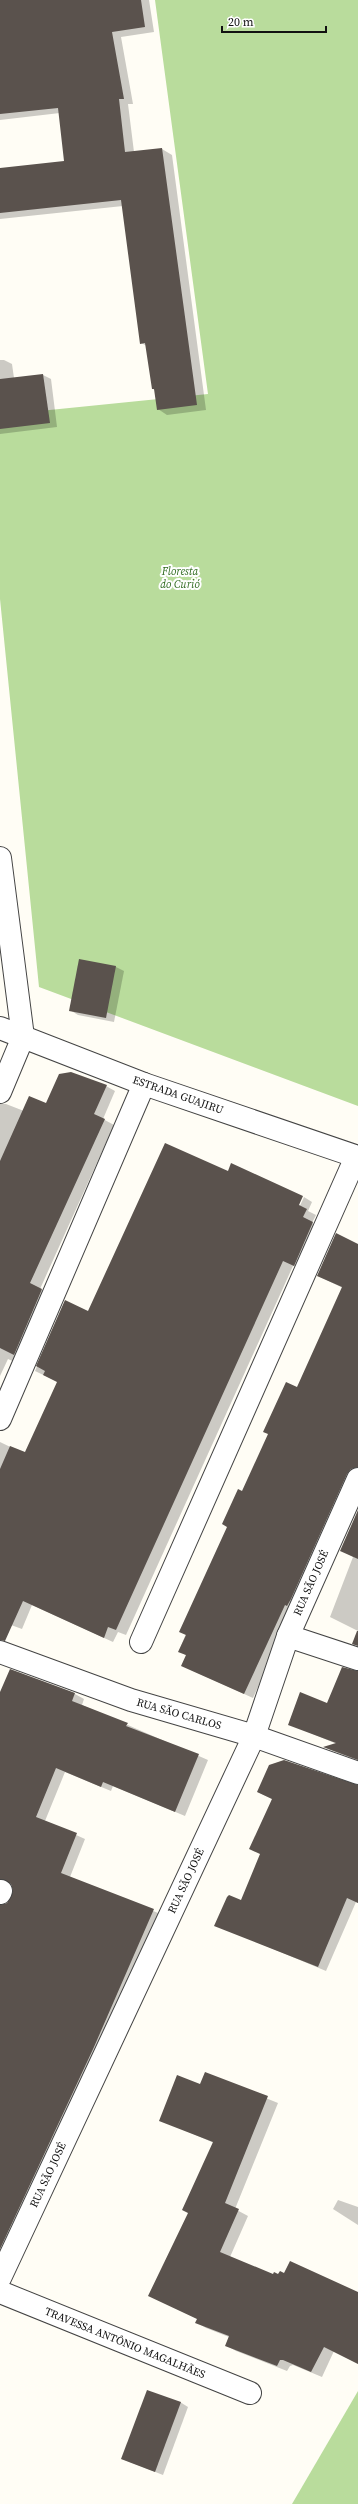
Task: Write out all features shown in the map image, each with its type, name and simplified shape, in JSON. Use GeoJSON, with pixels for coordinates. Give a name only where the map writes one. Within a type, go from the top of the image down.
{"type":"FeatureCollection","features":[{"type":"Feature","properties":{"kind":"street"},"geometry":{"type":"LineString","coordinates":[[0,858],[23,1037],[0,1092]]}},
{"type":"Feature","properties":{"kind":"street","name":"ESTRADA GUAJIRU"},"geometry":{"type":"LineString","coordinates":[[0,1028],[144,1084],[357,1157]]}},
{"type":"Feature","properties":{"kind":"street"},"geometry":{"type":"LineString","coordinates":[[0,1419],[144,1084]]}},
{"type":"Feature","properties":{"kind":"street"},"geometry":{"type":"LineString","coordinates":[[141,1642],[357,1157]]}},
{"type":"Feature","properties":{"kind":"street","name":"RUA SÃO JOSÉ"},"geometry":{"type":"LineString","coordinates":[[0,2278],[254,1736],[288,1636],[358,1479]]}},
{"type":"Feature","properties":{"kind":"street"},"geometry":{"type":"LineString","coordinates":[[288,1636],[358,1659]]}},
{"type":"Feature","properties":{"kind":"street","name":"RUA SÃO CARLOS"},"geometry":{"type":"LineString","coordinates":[[0,1652],[131,1700],[254,1736],[358,1773]]}},
{"type":"Feature","properties":{"kind":"street","name":"TRAVESSA ANTÔNIO MAGALHÃES"},"geometry":{"type":"LineString","coordinates":[[0,2292],[250,2393]]}},
{"type":"Feature","properties":{"kind":"green space","name":"Floresta do Curió"},"geometry":{"type":"Polygon","coordinates":[[[155,0],[358,0],[358,1106],[39,987],[0,599],[0,415],[208,394],[155,0]]]}},
{"type":"Feature","properties":{"kind":"green space"},"geometry":{"type":"Polygon","coordinates":[[[358,2391],[358,2504],[292,2504],[358,2391]]]}},
{"type":"Feature","properties":{"kind":"building"},"geometry":{"type":"Polygon","coordinates":[[[0,0],[141,0],[145,27],[112,32],[124,99],[119,99],[125,152],[162,148],[197,405],[157,410],[154,389],[152,389],[145,343],[140,344],[121,200],[0,213],[0,168],[64,161],[58,108],[0,114],[0,0]]]}},
{"type":"Feature","properties":{"kind":"building"},"geometry":{"type":"Polygon","coordinates":[[[43,374],[50,423],[0,429],[0,379],[43,374]]]}},
{"type":"Feature","properties":{"kind":"building"},"geometry":{"type":"Polygon","coordinates":[[[79,959],[116,966],[106,1018],[69,1011],[79,959]]]}},
{"type":"Feature","properties":{"kind":"building"},"geometry":{"type":"Polygon","coordinates":[[[71,1072],[107,1085],[94,1114],[105,1119],[30,1283],[42,1289],[14,1355],[0,1348],[0,1161],[29,1096],[46,1103],[59,1074],[71,1072]]]}},
{"type":"Feature","properties":{"kind":"building"},"geometry":{"type":"Polygon","coordinates":[[[165,1143],[228,1171],[231,1163],[303,1196],[299,1205],[307,1209],[303,1217],[313,1222],[294,1266],[283,1261],[116,1630],[108,1627],[104,1638],[23,1601],[5,1641],[0,1640],[0,1469],[10,1446],[25,1452],[57,1382],[43,1375],[45,1371],[36,1366],[65,1300],[88,1311],[165,1143]]]}},
{"type":"Feature","properties":{"kind":"building"},"geometry":{"type":"Polygon","coordinates":[[[336,1233],[358,1244],[358,1467],[351,1469],[347,1474],[291,1599],[287,1606],[285,1605],[244,1694],[181,1666],[186,1655],[178,1652],[186,1635],[179,1632],[227,1527],[222,1524],[238,1489],[242,1491],[268,1434],[263,1432],[286,1382],[297,1387],[342,1287],[317,1276],[336,1233]]]}},
{"type":"Feature","properties":{"kind":"building"},"geometry":{"type":"Polygon","coordinates":[[[358,1510],[358,1559],[340,1551],[358,1510]]]}},
{"type":"Feature","properties":{"kind":"building"},"geometry":{"type":"Polygon","coordinates":[[[358,1631],[358,1646],[352,1644],[358,1631]]]}},
{"type":"Feature","properties":{"kind":"building"},"geometry":{"type":"Polygon","coordinates":[[[342,1667],[358,1671],[358,1760],[323,1747],[336,1743],[288,1725],[300,1692],[327,1703],[342,1667]]]}},
{"type":"Feature","properties":{"kind":"building"},"geometry":{"type":"Polygon","coordinates":[[[10,1669],[75,1693],[72,1701],[128,1723],[126,1726],[199,1754],[175,1812],[103,1782],[101,1787],[56,1768],[36,1817],[77,1833],[61,1873],[154,1909],[94,2047],[0,2249],[0,1905],[7,1903],[13,1891],[11,1884],[0,1879],[0,1692],[10,1669]]]}},
{"type":"Feature","properties":{"kind":"building"},"geometry":{"type":"Polygon","coordinates":[[[284,1760],[358,1785],[358,1903],[347,1898],[318,1967],[214,1926],[229,1895],[241,1900],[260,1854],[249,1849],[272,1799],[257,1792],[269,1765],[284,1760]]]}},
{"type":"Feature","properties":{"kind":"building"},"geometry":{"type":"Polygon","coordinates":[[[205,2072],[268,2096],[225,2203],[239,2209],[220,2252],[273,2274],[274,2272],[278,2274],[280,2271],[284,2273],[290,2261],[358,2292],[358,2364],[324,2347],[311,2372],[283,2360],[280,2360],[277,2366],[225,2346],[229,2336],[195,2323],[197,2319],[148,2296],[188,2213],[182,2210],[213,2142],[159,2121],[177,2075],[200,2084],[205,2072]]]}},
{"type":"Feature","properties":{"kind":"building"},"geometry":{"type":"Polygon","coordinates":[[[147,2390],[181,2402],[155,2472],[121,2459],[147,2390]]]}}]}
